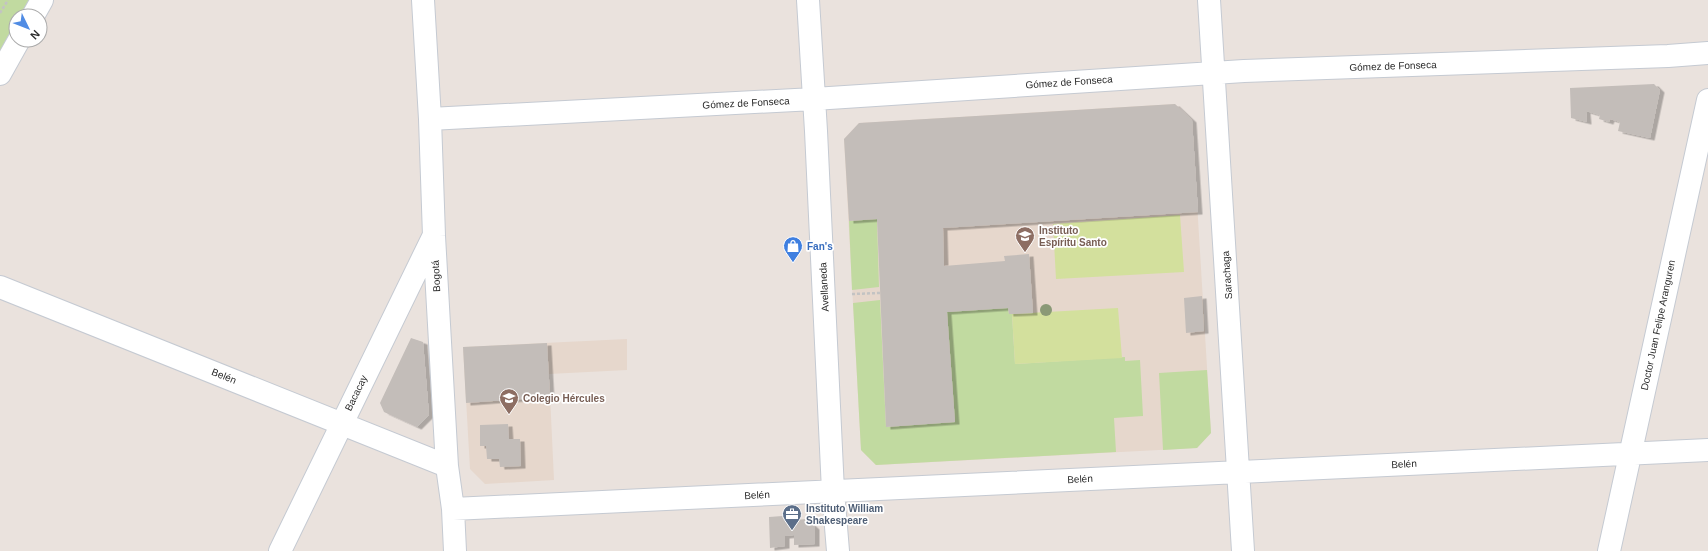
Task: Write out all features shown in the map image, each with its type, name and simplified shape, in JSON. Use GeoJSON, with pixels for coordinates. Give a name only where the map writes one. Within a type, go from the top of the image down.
{"type":"FeatureCollection","features":[{"type":"Feature","properties":{"kind":"street","name":"Bogotá"},"geometry":{"type":"LineString","coordinates":[[423,0],[447,466],[453,509],[455,551]]}},
{"type":"Feature","properties":{"kind":"street","name":"Avellaneda"},"geometry":{"type":"LineString","coordinates":[[808,0],[833,491],[838,551]]}},
{"type":"Feature","properties":{"kind":"street","name":"Sarachaga"},"geometry":{"type":"LineString","coordinates":[[1210,0],[1243,551]]}},
{"type":"Feature","properties":{"kind":"street"},"geometry":{"type":"LineString","coordinates":[[0,74],[15,48]]}},
{"type":"Feature","properties":{"kind":"street","name":"Gómez de Fonseca"},"geometry":{"type":"LineString","coordinates":[[430,119],[814,99],[1214,74],[1668,56],[1708,53]]}},
{"type":"Feature","properties":{"kind":"street","name":"Doctor Juan Felipe Aranguren"},"geometry":{"type":"LineString","coordinates":[[1609,551],[1708,100]]}},
{"type":"Feature","properties":{"kind":"street","name":"Bacacay"},"geometry":{"type":"LineString","coordinates":[[280,551],[434,236]]}},
{"type":"Feature","properties":{"kind":"street","name":"Belén"},"geometry":{"type":"LineString","coordinates":[[0,287],[447,466]]}},
{"type":"Feature","properties":{"kind":"street","name":"Belén"},"geometry":{"type":"LineString","coordinates":[[453,509],[1708,450]]}},
{"type":"Feature","properties":{"kind":"path"},"geometry":{"type":"LineString","coordinates":[[0,13],[8,0]]}},
{"type":"Feature","properties":{"kind":"path"},"geometry":{"type":"LineString","coordinates":[[852,294],[880,293]]}},
{"type":"Feature","properties":{"kind":"shaded area","name":"Instituto Espíritu Santo"},"geometry":{"type":"Polygon","coordinates":[[[1175,104],[1192,120],[1211,433],[1197,448],[876,465],[861,450],[844,139],[859,123],[1175,104]]]}},
{"type":"Feature","properties":{"kind":"shaded area","name":"Colegio Hércules"},"geometry":{"type":"Polygon","coordinates":[[[627,339],[627,370],[549,374],[554,480],[485,484],[470,469],[463,347],[627,339]]]}},
{"type":"Feature","properties":{"kind":"green space"},"geometry":{"type":"Polygon","coordinates":[[[0,0],[30,0],[26,8],[8,8],[8,39],[0,53],[0,0]]]}},
{"type":"Feature","properties":{"kind":"green space"},"geometry":{"type":"Polygon","coordinates":[[[1180,215],[1184,272],[1056,279],[1053,224],[1180,215]]]}},
{"type":"Feature","properties":{"kind":"green space"},"geometry":{"type":"Polygon","coordinates":[[[877,219],[879,287],[852,290],[849,221],[877,219]]]}},
{"type":"Feature","properties":{"kind":"green space"},"geometry":{"type":"Polygon","coordinates":[[[880,300],[886,427],[955,422],[947,312],[1008,308],[1009,314],[1012,314],[1015,364],[1125,357],[1125,361],[1140,360],[1143,416],[1114,418],[1116,452],[876,465],[861,450],[853,303],[880,300]]]}},
{"type":"Feature","properties":{"kind":"green space"},"geometry":{"type":"Polygon","coordinates":[[[1118,308],[1122,358],[1015,364],[1012,314],[1118,308]]]}},
{"type":"Feature","properties":{"kind":"green space"},"geometry":{"type":"Polygon","coordinates":[[[1207,370],[1211,433],[1197,448],[1163,450],[1159,373],[1207,370]]]}},
{"type":"Feature","properties":{"kind":"building"},"geometry":{"type":"Polygon","coordinates":[[[1654,84],[1660,90],[1650,138],[1618,131],[1620,122],[1610,119],[1609,122],[1599,119],[1600,115],[1586,111],[1587,122],[1571,118],[1570,88],[1654,84]]]}},
{"type":"Feature","properties":{"kind":"building"},"geometry":{"type":"Polygon","coordinates":[[[1175,104],[1192,120],[1198,212],[943,228],[944,266],[1005,261],[1004,256],[1029,254],[1033,313],[1009,314],[1008,308],[947,312],[955,422],[886,427],[877,219],[849,221],[844,139],[859,123],[1175,104]]]}},
{"type":"Feature","properties":{"kind":"building"},"geometry":{"type":"Polygon","coordinates":[[[1202,296],[1204,331],[1186,333],[1184,298],[1202,296]]]}},
{"type":"Feature","properties":{"kind":"building"},"geometry":{"type":"Polygon","coordinates":[[[411,338],[423,342],[429,415],[417,427],[384,412],[380,403],[411,338]]]}},
{"type":"Feature","properties":{"kind":"building"},"geometry":{"type":"Polygon","coordinates":[[[547,343],[550,397],[466,403],[463,347],[547,343]]]}},
{"type":"Feature","properties":{"kind":"building"},"geometry":{"type":"Polygon","coordinates":[[[508,424],[509,439],[520,439],[521,466],[500,467],[499,459],[487,459],[486,446],[480,446],[480,425],[508,424]]]}},
{"type":"Feature","properties":{"kind":"building","name":"Instituto William Shakespeare"},"geometry":{"type":"Polygon","coordinates":[[[796,515],[796,520],[806,519],[815,527],[815,544],[794,545],[794,535],[785,536],[785,546],[770,548],[769,517],[796,515]]]}},
{"type":"Feature","properties":{"kind":"place","name":"Instituto Espíritu Santo"},"geometry":{"type":"Point","coordinates":[1025,253]}},
{"type":"Feature","properties":{"kind":"place","name":"Fan's"},"geometry":{"type":"Point","coordinates":[793,263]}},
{"type":"Feature","properties":{"kind":"place","name":"Colegio Hércules"},"geometry":{"type":"Point","coordinates":[509,415]}},
{"type":"Feature","properties":{"kind":"place","name":"Instituto William Shakespeare"},"geometry":{"type":"Point","coordinates":[792,531]}}]}
